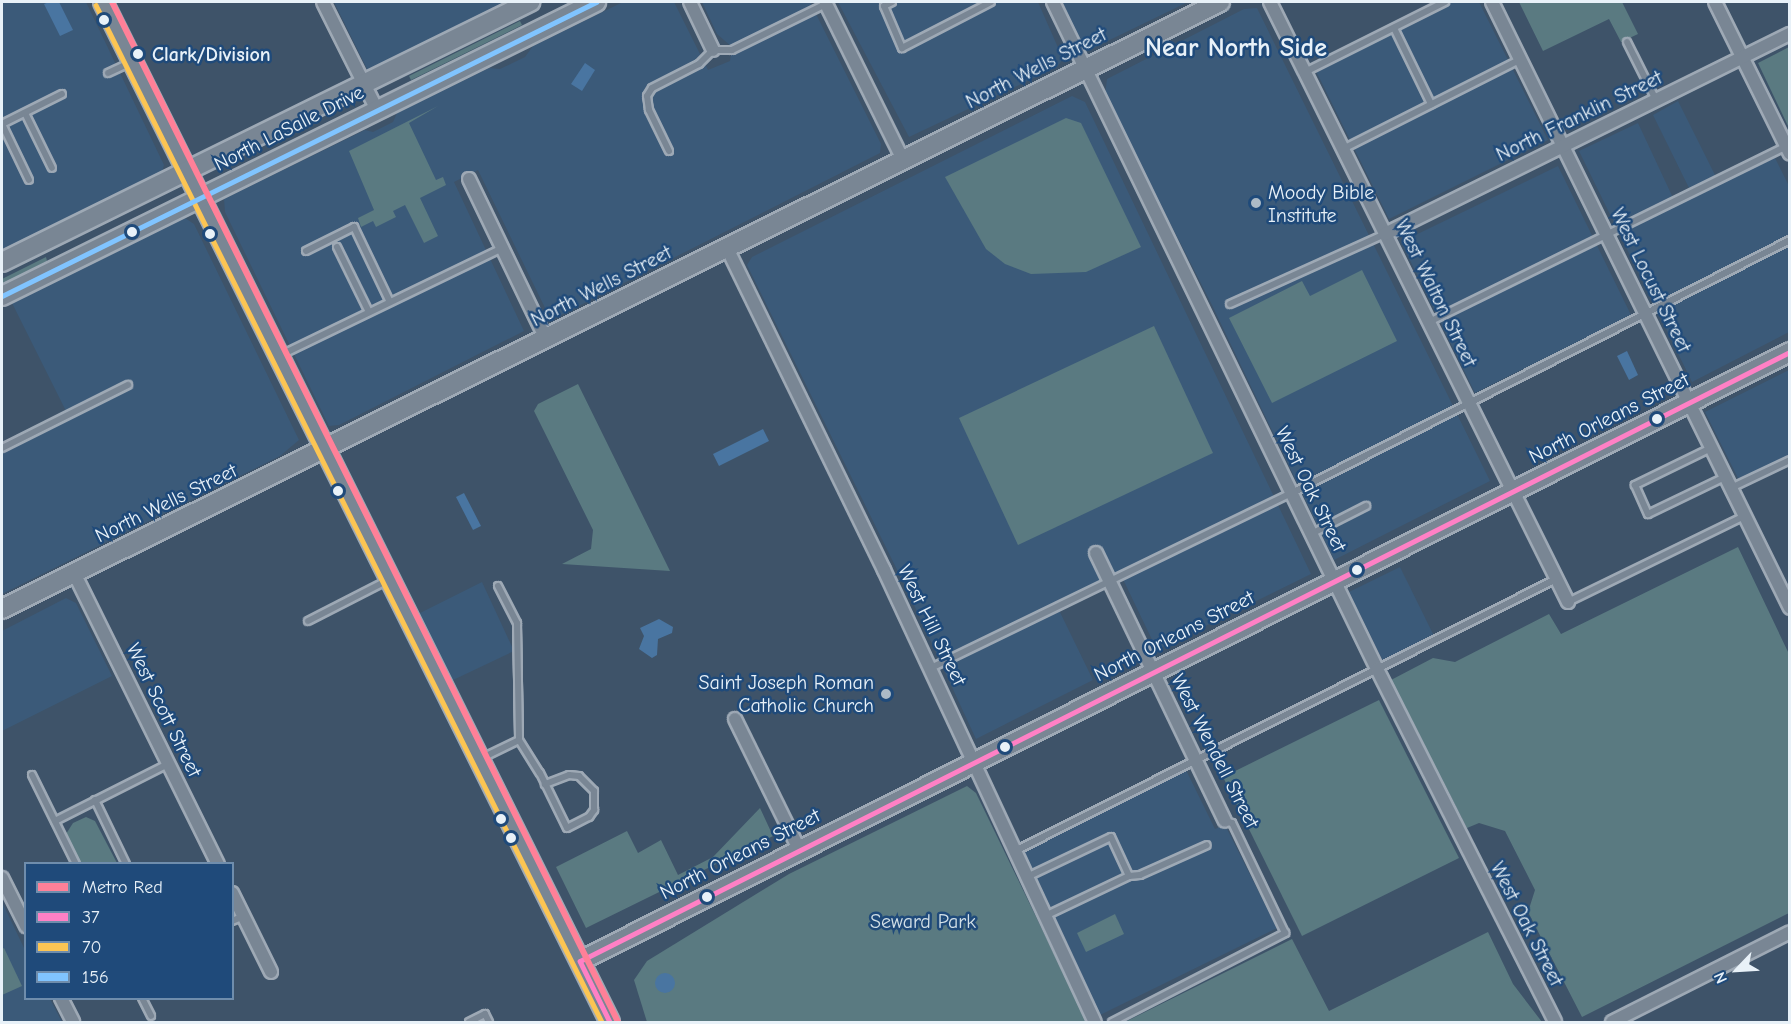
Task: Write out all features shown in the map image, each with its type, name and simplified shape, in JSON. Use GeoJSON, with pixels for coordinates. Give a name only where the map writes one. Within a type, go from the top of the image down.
{"type":"FeatureCollection","features":[{"type":"Feature","properties":{"kind":"street"},"geometry":{"type":"LineString","coordinates":[[103,2],[610,1023]]}},
{"type":"Feature","properties":{"kind":"street"},"geometry":{"type":"LineString","coordinates":[[323,2],[376,110]]}},
{"type":"Feature","properties":{"kind":"street","name":"North LaSalle Drive"},"geometry":{"type":"LineString","coordinates":[[2,262],[530,2]]}},
{"type":"Feature","properties":{"kind":"street","name":"North LaSalle Drive"},"geometry":{"type":"LineString","coordinates":[[2,296],[596,2]]}},
{"type":"Feature","properties":{"kind":"street"},"geometry":{"type":"LineString","coordinates":[[690,2],[713,50]]}},
{"type":"Feature","properties":{"kind":"street","name":"West Oak Street"},"geometry":{"type":"LineString","coordinates":[[1053,2],[1377,669],[1555,1023]]}},
{"type":"Feature","properties":{"kind":"street","name":"North Wells Street"},"geometry":{"type":"LineString","coordinates":[[2,609],[1220,2]]}},
{"type":"Feature","properties":{"kind":"street","name":"West Walton Street"},"geometry":{"type":"LineString","coordinates":[[1270,2],[1568,602]]}},
{"type":"Feature","properties":{"kind":"street","name":"West Locust Street"},"geometry":{"type":"LineString","coordinates":[[1492,2],[1790,608]]}},
{"type":"Feature","properties":{"kind":"street"},"geometry":{"type":"LineString","coordinates":[[1715,2],[1788,148]]}},
{"type":"Feature","properties":{"kind":"street"},"geometry":{"type":"LineString","coordinates":[[826,4],[903,160]]}},
{"type":"Feature","properties":{"kind":"street","name":"North Franklin Street"},"geometry":{"type":"LineString","coordinates":[[1385,234],[1790,34]]}},
{"type":"Feature","properties":{"kind":"street"},"geometry":{"type":"LineString","coordinates":[[469,179],[546,339]]}},
{"type":"Feature","properties":{"kind":"street","name":"West Hill Street"},"geometry":{"type":"LineString","coordinates":[[727,248],[931,668],[1095,1023]]}},
{"type":"Feature","properties":{"kind":"street","name":"North Orleans Street"},"geometry":{"type":"LineString","coordinates":[[580,961],[1790,352]]}},
{"type":"Feature","properties":{"kind":"street","name":"West Wendell Street"},"geometry":{"type":"LineString","coordinates":[[1096,553],[1225,821]]}},
{"type":"Feature","properties":{"kind":"street","name":"West Scott Street"},"geometry":{"type":"LineString","coordinates":[[74,573],[217,862]]}},
{"type":"Feature","properties":{"kind":"street"},"geometry":{"type":"LineString","coordinates":[[735,720],[799,849]]}},
{"type":"Feature","properties":{"kind":"street"},"geometry":{"type":"LineString","coordinates":[[2,878],[24,922]]}},
{"type":"Feature","properties":{"kind":"street"},"geometry":{"type":"LineString","coordinates":[[234,902],[238,919],[272,972]]}},
{"type":"Feature","properties":{"kind":"street"},"geometry":{"type":"LineString","coordinates":[[1612,1023],[1790,932]]}},
{"type":"Feature","properties":{"kind":"street"},"geometry":{"type":"LineString","coordinates":[[62,1000],[73,1023]]}},
{"type":"Feature","properties":{"kind":"lane"},"geometry":{"type":"LineString","coordinates":[[892,2],[884,6],[902,48],[991,2]]}},
{"type":"Feature","properties":{"kind":"lane"},"geometry":{"type":"LineString","coordinates":[[1305,72],[1445,2]]}},
{"type":"Feature","properties":{"kind":"lane"},"geometry":{"type":"LineString","coordinates":[[669,151],[649,110],[647,96],[652,88],[699,64],[713,50],[732,50],[826,4]]}},
{"type":"Feature","properties":{"kind":"lane"},"geometry":{"type":"LineString","coordinates":[[1394,28],[1431,104]]}},
{"type":"Feature","properties":{"kind":"lane"},"geometry":{"type":"LineString","coordinates":[[1627,42],[1656,100]]}},
{"type":"Feature","properties":{"kind":"lane"},"geometry":{"type":"LineString","coordinates":[[1343,149],[1521,59]]}},
{"type":"Feature","properties":{"kind":"lane"},"geometry":{"type":"LineString","coordinates":[[108,73],[133,62]]}},
{"type":"Feature","properties":{"kind":"lane"},"geometry":{"type":"LineString","coordinates":[[29,180],[2,124],[62,94]]}},
{"type":"Feature","properties":{"kind":"lane"},"geometry":{"type":"LineString","coordinates":[[25,113],[52,168]]}},
{"type":"Feature","properties":{"kind":"lane"},"geometry":{"type":"LineString","coordinates":[[1429,322],[1606,234],[1788,148]]}},
{"type":"Feature","properties":{"kind":"lane"},"geometry":{"type":"LineString","coordinates":[[306,251],[354,227],[390,302]]}},
{"type":"Feature","properties":{"kind":"lane"},"geometry":{"type":"LineString","coordinates":[[1230,304],[1385,234]]}},
{"type":"Feature","properties":{"kind":"lane"},"geometry":{"type":"LineString","coordinates":[[931,668],[1292,493],[1790,240]]}},
{"type":"Feature","properties":{"kind":"lane"},"geometry":{"type":"LineString","coordinates":[[337,247],[369,312]]}},
{"type":"Feature","properties":{"kind":"lane"},"geometry":{"type":"LineString","coordinates":[[278,356],[502,248]]}},
{"type":"Feature","properties":{"kind":"lane"},"geometry":{"type":"LineString","coordinates":[[2,448],[128,386]]}},
{"type":"Feature","properties":{"kind":"lane"},"geometry":{"type":"LineString","coordinates":[[1711,448],[1635,485],[1648,514],[1725,477]]}},
{"type":"Feature","properties":{"kind":"lane"},"geometry":{"type":"LineString","coordinates":[[1731,488],[1790,460]]}},
{"type":"Feature","properties":{"kind":"lane"},"geometry":{"type":"LineString","coordinates":[[1311,534],[1366,506]]}},
{"type":"Feature","properties":{"kind":"lane"},"geometry":{"type":"LineString","coordinates":[[1568,602],[1744,516]]}},
{"type":"Feature","properties":{"kind":"lane"},"geometry":{"type":"LineString","coordinates":[[1015,851],[1556,579]]}},
{"type":"Feature","properties":{"kind":"lane"},"geometry":{"type":"LineString","coordinates":[[308,621],[389,580]]}},
{"type":"Feature","properties":{"kind":"lane"},"geometry":{"type":"LineString","coordinates":[[498,586],[517,624],[519,740],[567,828],[589,818],[594,810],[594,791],[579,776],[569,775],[545,784]]}},
{"type":"Feature","properties":{"kind":"lane"},"geometry":{"type":"LineString","coordinates":[[479,760],[519,740]]}},
{"type":"Feature","properties":{"kind":"lane"},"geometry":{"type":"LineString","coordinates":[[55,820],[168,764]]}},
{"type":"Feature","properties":{"kind":"lane"},"geometry":{"type":"LineString","coordinates":[[32,775],[75,862]]}},
{"type":"Feature","properties":{"kind":"lane"},"geometry":{"type":"LineString","coordinates":[[95,800],[125,862]]}},
{"type":"Feature","properties":{"kind":"lane","name":"West Wendell Street"},"geometry":{"type":"LineString","coordinates":[[1112,1023],[1285,933],[1232,823],[1225,821]]}},
{"type":"Feature","properties":{"kind":"lane"},"geometry":{"type":"LineString","coordinates":[[1027,877],[1111,837],[1129,876]]}},
{"type":"Feature","properties":{"kind":"lane"},"geometry":{"type":"LineString","coordinates":[[1045,916],[1129,876],[1140,875],[1207,845]]}},
{"type":"Feature","properties":{"kind":"lane"},"geometry":{"type":"LineString","coordinates":[[143,1000],[151,1016]]}},
{"type":"Feature","properties":{"kind":"lane"},"geometry":{"type":"LineString","coordinates":[[469,1023],[485,1014],[489,1023]]}},
{"type":"Feature","properties":{"kind":"shaded area"},"geometry":{"type":"Polygon","coordinates":[[[2,2],[86,2],[164,165],[162,172],[2,251],[2,2]]]}},
{"type":"Feature","properties":{"kind":"shaded area"},"geometry":{"type":"Polygon","coordinates":[[[59,2],[73,30],[60,36],[44,4],[59,2]]]}},
{"type":"Feature","properties":{"kind":"shaded area"},"geometry":{"type":"Polygon","coordinates":[[[334,2],[513,2],[369,73],[334,2]]]}},
{"type":"Feature","properties":{"kind":"shaded area"},"geometry":{"type":"Polygon","coordinates":[[[623,2],[674,2],[708,70],[730,61],[732,47],[717,34],[702,2],[810,2],[881,144],[880,153],[559,316],[547,312],[478,170],[454,182],[524,331],[339,425],[329,426],[225,212],[224,199],[365,130],[373,132],[393,122],[397,113],[489,68],[500,69],[525,57],[533,46],[623,2]]]}},
{"type":"Feature","properties":{"kind":"shaded area"},"geometry":{"type":"Polygon","coordinates":[[[838,2],[1038,2],[1063,59],[1057,67],[909,137],[838,2]]]}},
{"type":"Feature","properties":{"kind":"shaded area"},"geometry":{"type":"Polygon","coordinates":[[[1062,2],[1188,2],[1089,50],[1083,46],[1062,2]]]}},
{"type":"Feature","properties":{"kind":"shaded area"},"geometry":{"type":"Polygon","coordinates":[[[1445,2],[1479,2],[1548,140],[1389,219],[1314,67],[1445,2]]]}},
{"type":"Feature","properties":{"kind":"shaded area","name":"Moody Bible Institute"},"geometry":{"type":"Polygon","coordinates":[[[1257,8],[1490,481],[1334,560],[1212,305],[1105,96],[1107,79],[1244,9],[1257,8]]]}},
{"type":"Feature","properties":{"kind":"shaded area"},"geometry":{"type":"Polygon","coordinates":[[[585,63],[595,70],[582,91],[571,84],[585,63]]]}},
{"type":"Feature","properties":{"kind":"shaded area"},"geometry":{"type":"Polygon","coordinates":[[[1072,96],[1085,102],[1311,574],[1157,650],[1120,573],[1096,584],[1056,604],[1093,680],[976,739],[908,592],[747,265],[752,257],[1072,96]]]}},
{"type":"Feature","properties":{"kind":"shaded area"},"geometry":{"type":"Polygon","coordinates":[[[1678,101],[1717,179],[1772,152],[1789,186],[1789,332],[1692,382],[1579,151],[1638,123],[1674,200],[1691,192],[1653,115],[1678,101]]]}},
{"type":"Feature","properties":{"kind":"shaded area"},"geometry":{"type":"Polygon","coordinates":[[[1558,166],[1631,315],[1475,393],[1401,242],[1558,166]]]}},
{"type":"Feature","properties":{"kind":"shaded area"},"geometry":{"type":"Polygon","coordinates":[[[185,218],[194,224],[299,440],[280,456],[2,594],[2,448],[68,415],[12,303],[185,218]]]}},
{"type":"Feature","properties":{"kind":"shaded area"},"geometry":{"type":"Polygon","coordinates":[[[1627,351],[1638,375],[1629,380],[1617,356],[1627,351]]]}},
{"type":"Feature","properties":{"kind":"shaded area"},"geometry":{"type":"Polygon","coordinates":[[[1789,370],[1789,460],[1741,484],[1705,412],[1789,370]]]}},
{"type":"Feature","properties":{"kind":"shaded area"},"geometry":{"type":"Polygon","coordinates":[[[763,429],[769,441],[719,466],[713,454],[763,429]]]}},
{"type":"Feature","properties":{"kind":"shaded area"},"geometry":{"type":"Polygon","coordinates":[[[464,493],[481,526],[473,530],[456,497],[464,493]]]}},
{"type":"Feature","properties":{"kind":"shaded area"},"geometry":{"type":"Polygon","coordinates":[[[1400,567],[1436,640],[1385,665],[1349,592],[1400,567]]]}},
{"type":"Feature","properties":{"kind":"shaded area"},"geometry":{"type":"Polygon","coordinates":[[[482,582],[514,651],[451,681],[418,614],[482,582]]]}},
{"type":"Feature","properties":{"kind":"shaded area"},"geometry":{"type":"Polygon","coordinates":[[[66,598],[76,603],[112,676],[2,731],[2,631],[66,598]]]}},
{"type":"Feature","properties":{"kind":"shaded area"},"geometry":{"type":"Polygon","coordinates":[[[659,619],[673,627],[672,633],[658,639],[657,655],[652,658],[639,649],[644,636],[640,628],[659,619]]]}},
{"type":"Feature","properties":{"kind":"shaded area"},"geometry":{"type":"Polygon","coordinates":[[[1184,766],[1215,829],[1225,825],[1277,928],[1098,1016],[1021,848],[1184,766]]]}},
{"type":"Feature","properties":{"kind":"shaded area"},"geometry":{"type":"Polygon","coordinates":[[[2,902],[24,948],[24,1000],[51,1000],[62,1022],[2,1022],[2,902]]]}},
{"type":"Feature","properties":{"kind":"shaded area"},"geometry":{"type":"Polygon","coordinates":[[[665,973],[672,976],[675,983],[672,990],[665,993],[658,990],[655,983],[658,976],[665,973]]]}},
{"type":"Feature","properties":{"kind":"green space"},"geometry":{"type":"Polygon","coordinates":[[[1519,2],[1622,2],[1638,34],[1621,42],[1609,19],[1543,51],[1519,2]]]}},
{"type":"Feature","properties":{"kind":"green space"},"geometry":{"type":"Polygon","coordinates":[[[520,21],[522,25],[411,80],[409,76],[520,21]]]}},
{"type":"Feature","properties":{"kind":"green space"},"geometry":{"type":"Polygon","coordinates":[[[1789,47],[1789,128],[1758,63],[1789,47]]]}},
{"type":"Feature","properties":{"kind":"green space"},"geometry":{"type":"Polygon","coordinates":[[[438,106],[409,123],[436,180],[443,177],[446,185],[420,198],[438,236],[424,243],[405,205],[393,211],[396,217],[376,227],[373,221],[361,227],[358,218],[374,210],[349,151],[438,106]]]}},
{"type":"Feature","properties":{"kind":"green space"},"geometry":{"type":"Polygon","coordinates":[[[1066,118],[1081,123],[1141,247],[1086,272],[1031,274],[1005,264],[986,249],[945,177],[1066,118]]]}},
{"type":"Feature","properties":{"kind":"green space"},"geometry":{"type":"Polygon","coordinates":[[[46,257],[47,261],[2,284],[2,279],[46,257]]]}},
{"type":"Feature","properties":{"kind":"green space"},"geometry":{"type":"Polygon","coordinates":[[[1362,270],[1397,341],[1272,403],[1229,318],[1302,281],[1310,296],[1362,270]]]}},
{"type":"Feature","properties":{"kind":"green space"},"geometry":{"type":"Polygon","coordinates":[[[1154,326],[1213,453],[1018,545],[959,418],[1154,326]]]}},
{"type":"Feature","properties":{"kind":"green space"},"geometry":{"type":"Polygon","coordinates":[[[578,384],[670,571],[562,564],[591,549],[593,530],[534,411],[538,404],[578,384]]]}},
{"type":"Feature","properties":{"kind":"green space"},"geometry":{"type":"Polygon","coordinates":[[[1738,547],[1789,654],[1789,913],[1582,1017],[1528,912],[1535,890],[1505,831],[1479,823],[1467,828],[1391,680],[1433,658],[1455,662],[1549,614],[1561,634],[1738,547]]]}},
{"type":"Feature","properties":{"kind":"green space"},"geometry":{"type":"Polygon","coordinates":[[[1379,700],[1459,858],[1302,936],[1223,777],[1379,700]]]}},
{"type":"Feature","properties":{"kind":"green space","name":"Seward Park"},"geometry":{"type":"Polygon","coordinates":[[[967,786],[976,793],[1087,1022],[647,1022],[634,980],[647,961],[789,874],[967,786]]]}},
{"type":"Feature","properties":{"kind":"green space"},"geometry":{"type":"Polygon","coordinates":[[[760,808],[773,836],[586,928],[556,867],[627,831],[638,853],[661,840],[678,875],[713,857],[760,808]]]}},
{"type":"Feature","properties":{"kind":"green space"},"geometry":{"type":"Polygon","coordinates":[[[86,817],[95,821],[116,862],[80,862],[66,834],[73,823],[86,817]]]}},
{"type":"Feature","properties":{"kind":"green space"},"geometry":{"type":"Polygon","coordinates":[[[1115,914],[1124,934],[1086,952],[1077,933],[1115,914]]]}},
{"type":"Feature","properties":{"kind":"green space"},"geometry":{"type":"Polygon","coordinates":[[[1488,932],[1513,984],[1542,1022],[1125,1022],[1292,939],[1329,1011],[1488,932]]]}},
{"type":"Feature","properties":{"kind":"green space"},"geometry":{"type":"Polygon","coordinates":[[[4,948],[22,986],[2,995],[2,949],[4,948]]]}},
{"type":"Feature","properties":{"kind":"metro line","name":"Red"},"geometry":{"type":"LineString","coordinates":[[112,2],[618,1022]]}},
{"type":"Feature","properties":{"kind":"transit line","name":"156"},"geometry":{"type":"LineString","coordinates":[[2,296],[596,2]]}},
{"type":"Feature","properties":{"kind":"transit line","name":"70"},"geometry":{"type":"LineString","coordinates":[[96,5],[602,1022]]}},
{"type":"Feature","properties":{"kind":"transit line","name":"37"},"geometry":{"type":"LineString","coordinates":[[580,961],[1790,352]]}},
{"type":"Feature","properties":{"kind":"transit line","name":"37"},"geometry":{"type":"LineString","coordinates":[[580,961],[610,1022]]}},
{"type":"Feature","properties":{"kind":"place","name":"Clark/Division"},"geometry":{"type":"Point","coordinates":[138,54]}},
{"type":"Feature","properties":{"kind":"place","name":"Moody Bible Institute"},"geometry":{"type":"Point","coordinates":[1256,203]}},
{"type":"Feature","properties":{"kind":"place","name":"Saint Joseph Roman Catholic Church"},"geometry":{"type":"Point","coordinates":[886,694]}},
{"type":"Feature","properties":{"kind":"district","name":"Near North Side"},"geometry":{"type":"Point","coordinates":[1236,49]}}]}
